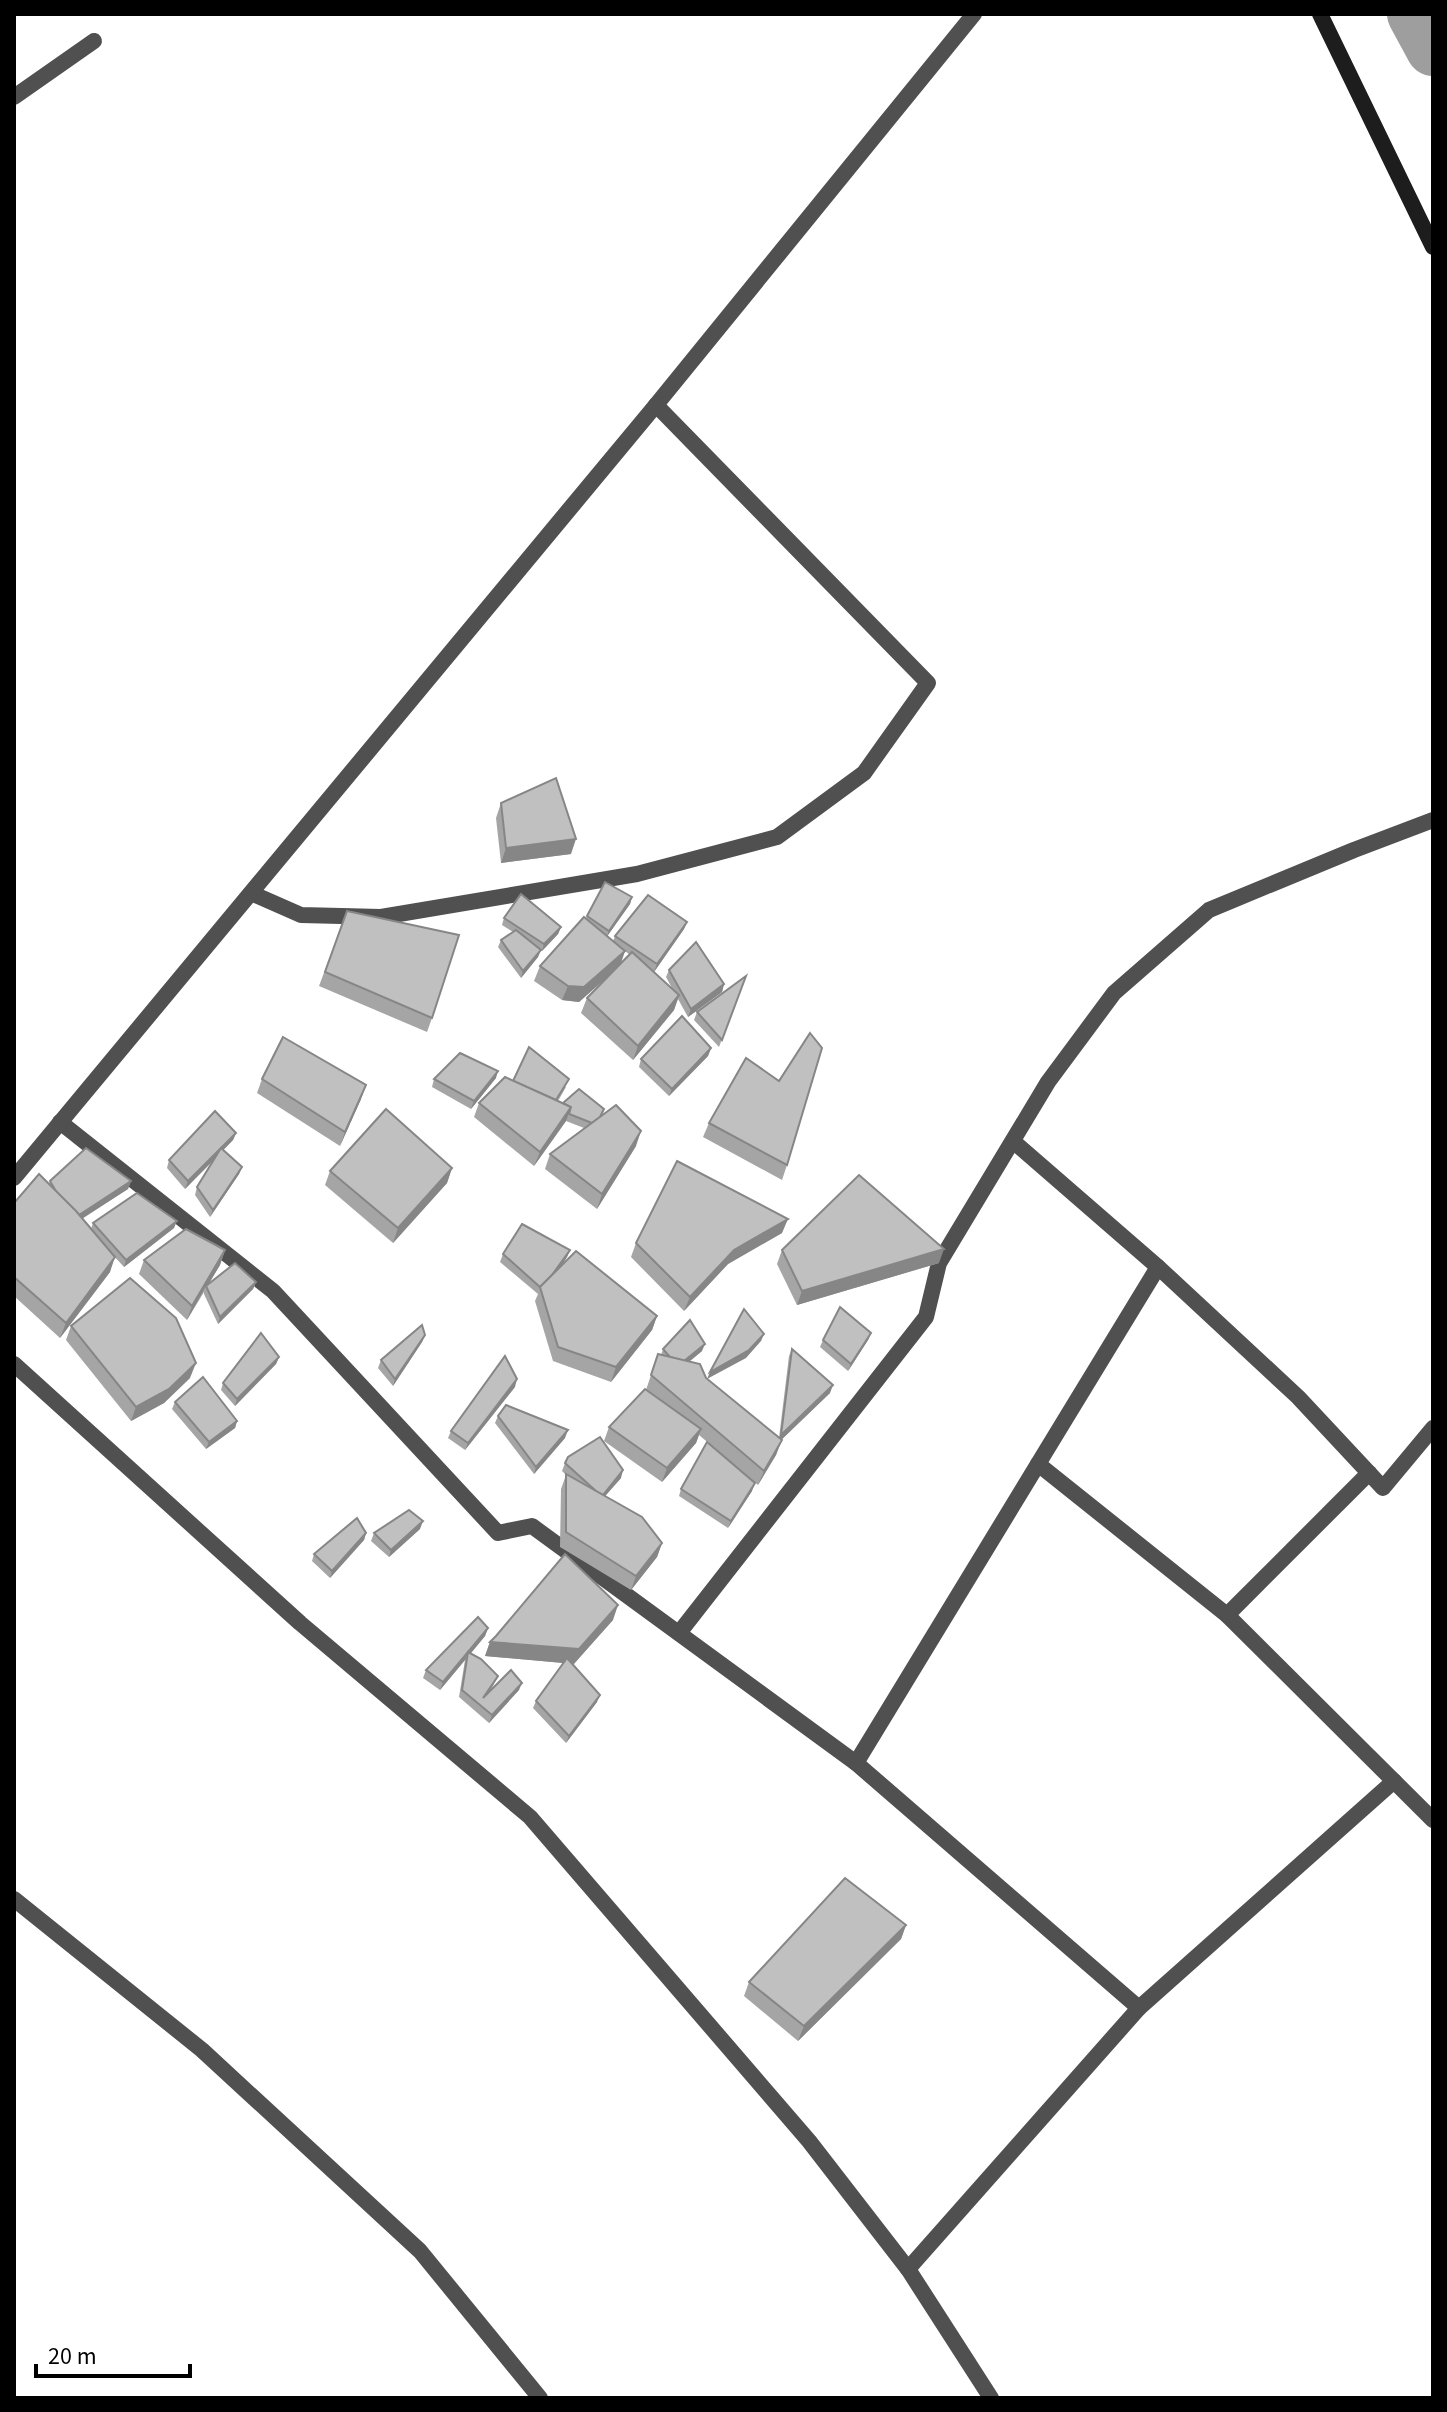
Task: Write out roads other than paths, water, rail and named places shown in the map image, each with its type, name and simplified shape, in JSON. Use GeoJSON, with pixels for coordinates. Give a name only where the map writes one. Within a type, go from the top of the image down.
{"type":"FeatureCollection","features":[{"type":"Feature","properties":{"kind":"street"},"geometry":{"type":"LineString","coordinates":[[14,1178],[656,405],[974,14]]}},
{"type":"Feature","properties":{"kind":"street"},"geometry":{"type":"LineString","coordinates":[[1320,14],[1433,247]]}},
{"type":"Feature","properties":{"kind":"street"},"geometry":{"type":"LineString","coordinates":[[14,97],[94,41]]}},
{"type":"Feature","properties":{"kind":"street"},"geometry":{"type":"LineString","coordinates":[[251,893],[301,915],[381,917],[637,874],[777,837],[864,773],[928,683],[656,405]]}},
{"type":"Feature","properties":{"kind":"street"},"geometry":{"type":"LineString","coordinates":[[679,1633],[926,1317],[939,1263],[1048,1082],[1114,993],[1209,910],[1433,820]]}},
{"type":"Feature","properties":{"kind":"street"},"geometry":{"type":"LineString","coordinates":[[60,1122],[273,1291],[498,1533],[532,1526],[856,1763],[1139,2008]]}},
{"type":"Feature","properties":{"kind":"street"},"geometry":{"type":"LineString","coordinates":[[1014,1142],[1158,1267],[1298,1397],[1383,1488],[1433,1428]]}},
{"type":"Feature","properties":{"kind":"street"},"geometry":{"type":"LineString","coordinates":[[856,1763],[1158,1267]]}},
{"type":"Feature","properties":{"kind":"street"},"geometry":{"type":"LineString","coordinates":[[14,1364],[300,1623],[530,1817],[809,2141],[908,2269],[991,2398]]}},
{"type":"Feature","properties":{"kind":"street"},"geometry":{"type":"LineString","coordinates":[[1038,1464],[1227,1615],[1433,1820]]}},
{"type":"Feature","properties":{"kind":"street"},"geometry":{"type":"LineString","coordinates":[[1227,1615],[1369,1473]]}},
{"type":"Feature","properties":{"kind":"street"},"geometry":{"type":"LineString","coordinates":[[908,2269],[1139,2008],[1394,1781]]}},
{"type":"Feature","properties":{"kind":"street"},"geometry":{"type":"LineString","coordinates":[[14,1899],[202,2050],[420,2251],[540,2398]]}},
{"type":"Feature","properties":{"kind":"waterway"},"geometry":{"type":"LineString","coordinates":[[1414,14],[1433,49]]}}]}
